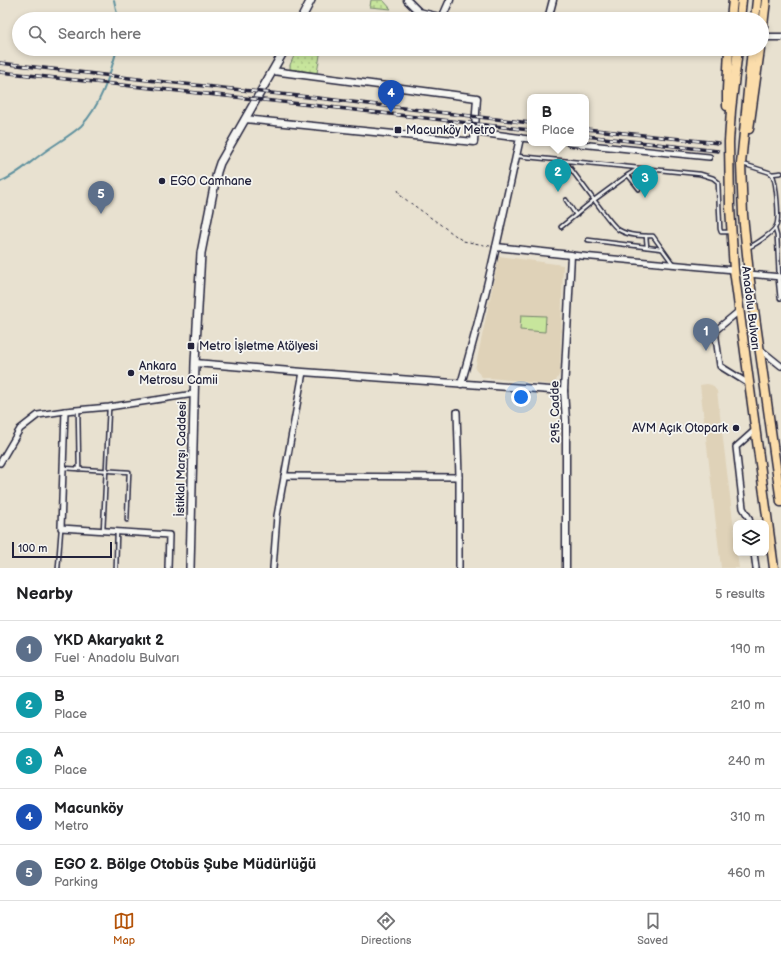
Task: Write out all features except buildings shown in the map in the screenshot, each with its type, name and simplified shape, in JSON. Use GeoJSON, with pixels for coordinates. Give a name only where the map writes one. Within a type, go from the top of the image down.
{"type":"FeatureCollection","features":[{"type":"Feature","properties":{"kind":"main road"},"geometry":{"type":"LineString","coordinates":[[305,12],[311,0]]}},
{"type":"Feature","properties":{"kind":"main road"},"geometry":{"type":"LineString","coordinates":[[732,12],[733,0]]}},
{"type":"Feature","properties":{"kind":"main road"},"geometry":{"type":"LineString","coordinates":[[741,12],[742,0]]}},
{"type":"Feature","properties":{"kind":"main road"},"geometry":{"type":"LineString","coordinates":[[755,12],[756,0]]}},
{"type":"Feature","properties":{"kind":"main road"},"geometry":{"type":"LineString","coordinates":[[765,12],[766,0]]}},
{"type":"Feature","properties":{"kind":"main road","name":"İstiklal Marşı Caddesi"},"geometry":{"type":"LineString","coordinates":[[190,568],[195,363],[201,253],[220,163],[281,56]]}},
{"type":"Feature","properties":{"kind":"main road"},"geometry":{"type":"LineString","coordinates":[[729,56],[727,90],[729,142]]}},
{"type":"Feature","properties":{"kind":"main road","name":"Anadolu Bulvarı"},"geometry":{"type":"LineString","coordinates":[[737,56],[729,142],[731,232],[739,311],[774,568]]}},
{"type":"Feature","properties":{"kind":"main road","name":"Anadolu Bulvarı"},"geometry":{"type":"LineString","coordinates":[[751,56],[741,164],[742,215],[781,502]]}},
{"type":"Feature","properties":{"kind":"main road"},"geometry":{"type":"LineString","coordinates":[[743,140],[749,133],[759,56]]}},
{"type":"Feature","properties":{"kind":"street"},"geometry":{"type":"LineString","coordinates":[[407,0],[419,12]]}},
{"type":"Feature","properties":{"kind":"street"},"geometry":{"type":"LineString","coordinates":[[447,12],[450,0]]}},
{"type":"Feature","properties":{"kind":"street"},"geometry":{"type":"LineString","coordinates":[[550,12],[553,0]]}},
{"type":"Feature","properties":{"kind":"street"},"geometry":{"type":"LineString","coordinates":[[769,37],[781,37]]}},
{"type":"Feature","properties":{"kind":"street"},"geometry":{"type":"LineString","coordinates":[[245,119],[474,142],[477,98],[273,71]]}},
{"type":"Feature","properties":{"kind":"street"},"geometry":{"type":"LineString","coordinates":[[475,132],[527,139]]}},
{"type":"Feature","properties":{"kind":"street"},"geometry":{"type":"LineString","coordinates":[[461,384],[473,344],[520,138]]}},
{"type":"Feature","properties":{"kind":"street"},"geometry":{"type":"LineString","coordinates":[[589,145],[709,157]]}},
{"type":"Feature","properties":{"kind":"street"},"geometry":{"type":"LineString","coordinates":[[496,247],[734,270]]}},
{"type":"Feature","properties":{"kind":"street","name":"295. Cadde"},"geometry":{"type":"LineString","coordinates":[[566,568],[566,420],[564,391],[571,255]]}},
{"type":"Feature","properties":{"kind":"street"},"geometry":{"type":"LineString","coordinates":[[749,274],[780,277],[781,297]]}},
{"type":"Feature","properties":{"kind":"street"},"geometry":{"type":"LineString","coordinates":[[739,311],[715,331],[720,366],[749,384]]}},
{"type":"Feature","properties":{"kind":"street"},"geometry":{"type":"LineString","coordinates":[[759,349],[781,366]]}},
{"type":"Feature","properties":{"kind":"street"},"geometry":{"type":"LineString","coordinates":[[195,363],[564,391]]}},
{"type":"Feature","properties":{"kind":"street"},"geometry":{"type":"LineString","coordinates":[[272,568],[277,516],[303,372]]}},
{"type":"Feature","properties":{"kind":"street"},"geometry":{"type":"LineString","coordinates":[[0,463],[20,429],[38,416],[194,394]]}},
{"type":"Feature","properties":{"kind":"street"},"geometry":{"type":"LineString","coordinates":[[65,411],[61,528],[169,536],[168,568]]}},
{"type":"Feature","properties":{"kind":"street"},"geometry":{"type":"LineString","coordinates":[[458,412],[459,568]]}},
{"type":"Feature","properties":{"kind":"street"},"geometry":{"type":"LineString","coordinates":[[749,520],[744,508],[736,447],[755,430]]}},
{"type":"Feature","properties":{"kind":"street"},"geometry":{"type":"LineString","coordinates":[[284,476],[459,478]]}},
{"type":"Feature","properties":{"kind":"street"},"geometry":{"type":"LineString","coordinates":[[754,556],[756,568]]}},
{"type":"Feature","properties":{"kind":"lane"},"geometry":{"type":"LineString","coordinates":[[516,156],[700,174],[713,178],[718,182],[720,229],[721,232],[731,232]]}},
{"type":"Feature","properties":{"kind":"lane"},"geometry":{"type":"LineString","coordinates":[[565,161],[617,230],[628,234],[654,236],[673,264]]}},
{"type":"Feature","properties":{"kind":"lane"},"geometry":{"type":"LineString","coordinates":[[741,164],[772,174],[781,173]]}},
{"type":"Feature","properties":{"kind":"lane"},"geometry":{"type":"LineString","coordinates":[[561,227],[594,200],[638,168]]}},
{"type":"Feature","properties":{"kind":"lane"},"geometry":{"type":"LineString","coordinates":[[746,248],[754,245],[775,229],[777,225],[779,212],[775,182],[772,174]]}},
{"type":"Feature","properties":{"kind":"lane"},"geometry":{"type":"LineString","coordinates":[[628,175],[639,189]]}},
{"type":"Feature","properties":{"kind":"lane"},"geometry":{"type":"LineString","coordinates":[[566,200],[576,215]]}},
{"type":"Feature","properties":{"kind":"lane"},"geometry":{"type":"LineString","coordinates":[[775,229],[777,236],[780,277]]}},
{"type":"Feature","properties":{"kind":"lane"},"geometry":{"type":"LineString","coordinates":[[646,236],[647,247]]}},
{"type":"Feature","properties":{"kind":"lane"},"geometry":{"type":"LineString","coordinates":[[588,240],[663,249]]}},
{"type":"Feature","properties":{"kind":"lane"},"geometry":{"type":"LineString","coordinates":[[103,531],[109,407]]}},
{"type":"Feature","properties":{"kind":"lane"},"geometry":{"type":"LineString","coordinates":[[78,410],[79,469]]}},
{"type":"Feature","properties":{"kind":"lane"},"geometry":{"type":"LineString","coordinates":[[64,468],[129,472],[127,520]]}},
{"type":"Feature","properties":{"kind":"lane"},"geometry":{"type":"LineString","coordinates":[[58,568],[61,528]]}},
{"type":"Feature","properties":{"kind":"lane"},"geometry":{"type":"LineString","coordinates":[[116,568],[117,532]]}},
{"type":"Feature","properties":{"kind":"path"},"geometry":{"type":"LineString","coordinates":[[398,190],[401,196],[463,241],[496,247]]}},
{"type":"Feature","properties":{"kind":"shaded area"},"geometry":{"type":"Polygon","coordinates":[[[499,256],[563,265],[560,373],[554,385],[482,377],[475,369],[499,256]]]}},
{"type":"Feature","properties":{"kind":"shaded area"},"geometry":{"type":"Polygon","coordinates":[[[700,385],[712,385],[717,391],[733,521],[733,556],[737,556],[739,568],[721,568],[700,385]]]}},
{"type":"Feature","properties":{"kind":"green space"},"geometry":{"type":"Polygon","coordinates":[[[371,0],[383,0],[391,9],[370,7],[371,0]]]}},
{"type":"Feature","properties":{"kind":"green space"},"geometry":{"type":"Polygon","coordinates":[[[294,56],[320,56],[317,73],[290,69],[294,56]]]}},
{"type":"Feature","properties":{"kind":"green space"},"geometry":{"type":"Polygon","coordinates":[[[521,315],[546,316],[545,332],[520,330],[521,315]]]}},
{"type":"Feature","properties":{"kind":"waterway"},"geometry":{"type":"LineString","coordinates":[[114,0],[117,12]]}},
{"type":"Feature","properties":{"kind":"waterway"},"geometry":{"type":"LineString","coordinates":[[0,182],[17,172],[81,126],[94,110],[104,90],[115,56]]}},
{"type":"Feature","properties":{"kind":"railway"},"geometry":{"type":"LineString","coordinates":[[0,63],[527,123]]}},
{"type":"Feature","properties":{"kind":"railway"},"geometry":{"type":"LineString","coordinates":[[0,72],[527,130]]}},
{"type":"Feature","properties":{"kind":"railway"},"geometry":{"type":"LineString","coordinates":[[589,129],[719,143]]}},
{"type":"Feature","properties":{"kind":"railway"},"geometry":{"type":"LineString","coordinates":[[589,136],[718,151]]}},
{"type":"Feature","properties":{"kind":"place","name":"Macunköy"},"geometry":{"type":"Point","coordinates":[391,113]}},
{"type":"Feature","properties":{"kind":"place","name":"Macunköy Metro"},"geometry":{"type":"Point","coordinates":[398,130]}},
{"type":"Feature","properties":{"kind":"place","name":"EGO Camhane"},"geometry":{"type":"Point","coordinates":[162,181]}},
{"type":"Feature","properties":{"kind":"place","name":"B"},"geometry":{"type":"Point","coordinates":[558,192]}},
{"type":"Feature","properties":{"kind":"place","name":"A"},"geometry":{"type":"Point","coordinates":[645,198]}},
{"type":"Feature","properties":{"kind":"place","name":"EGO 2. Bölge Otobüs Şube Müdürlüğü"},"geometry":{"type":"Point","coordinates":[101,214]}},
{"type":"Feature","properties":{"kind":"place","name":"Metro İşletme Atölyesi"},"geometry":{"type":"Point","coordinates":[191,346]}},
{"type":"Feature","properties":{"kind":"place","name":"YKD Akaryakıt 2"},"geometry":{"type":"Point","coordinates":[706,351]}},
{"type":"Feature","properties":{"kind":"place","name":"Ankara Metrosu Camii"},"geometry":{"type":"Point","coordinates":[131,373]}},
{"type":"Feature","properties":{"kind":"place","name":"AVM Açık Otopark"},"geometry":{"type":"Point","coordinates":[736,428]}}]}
